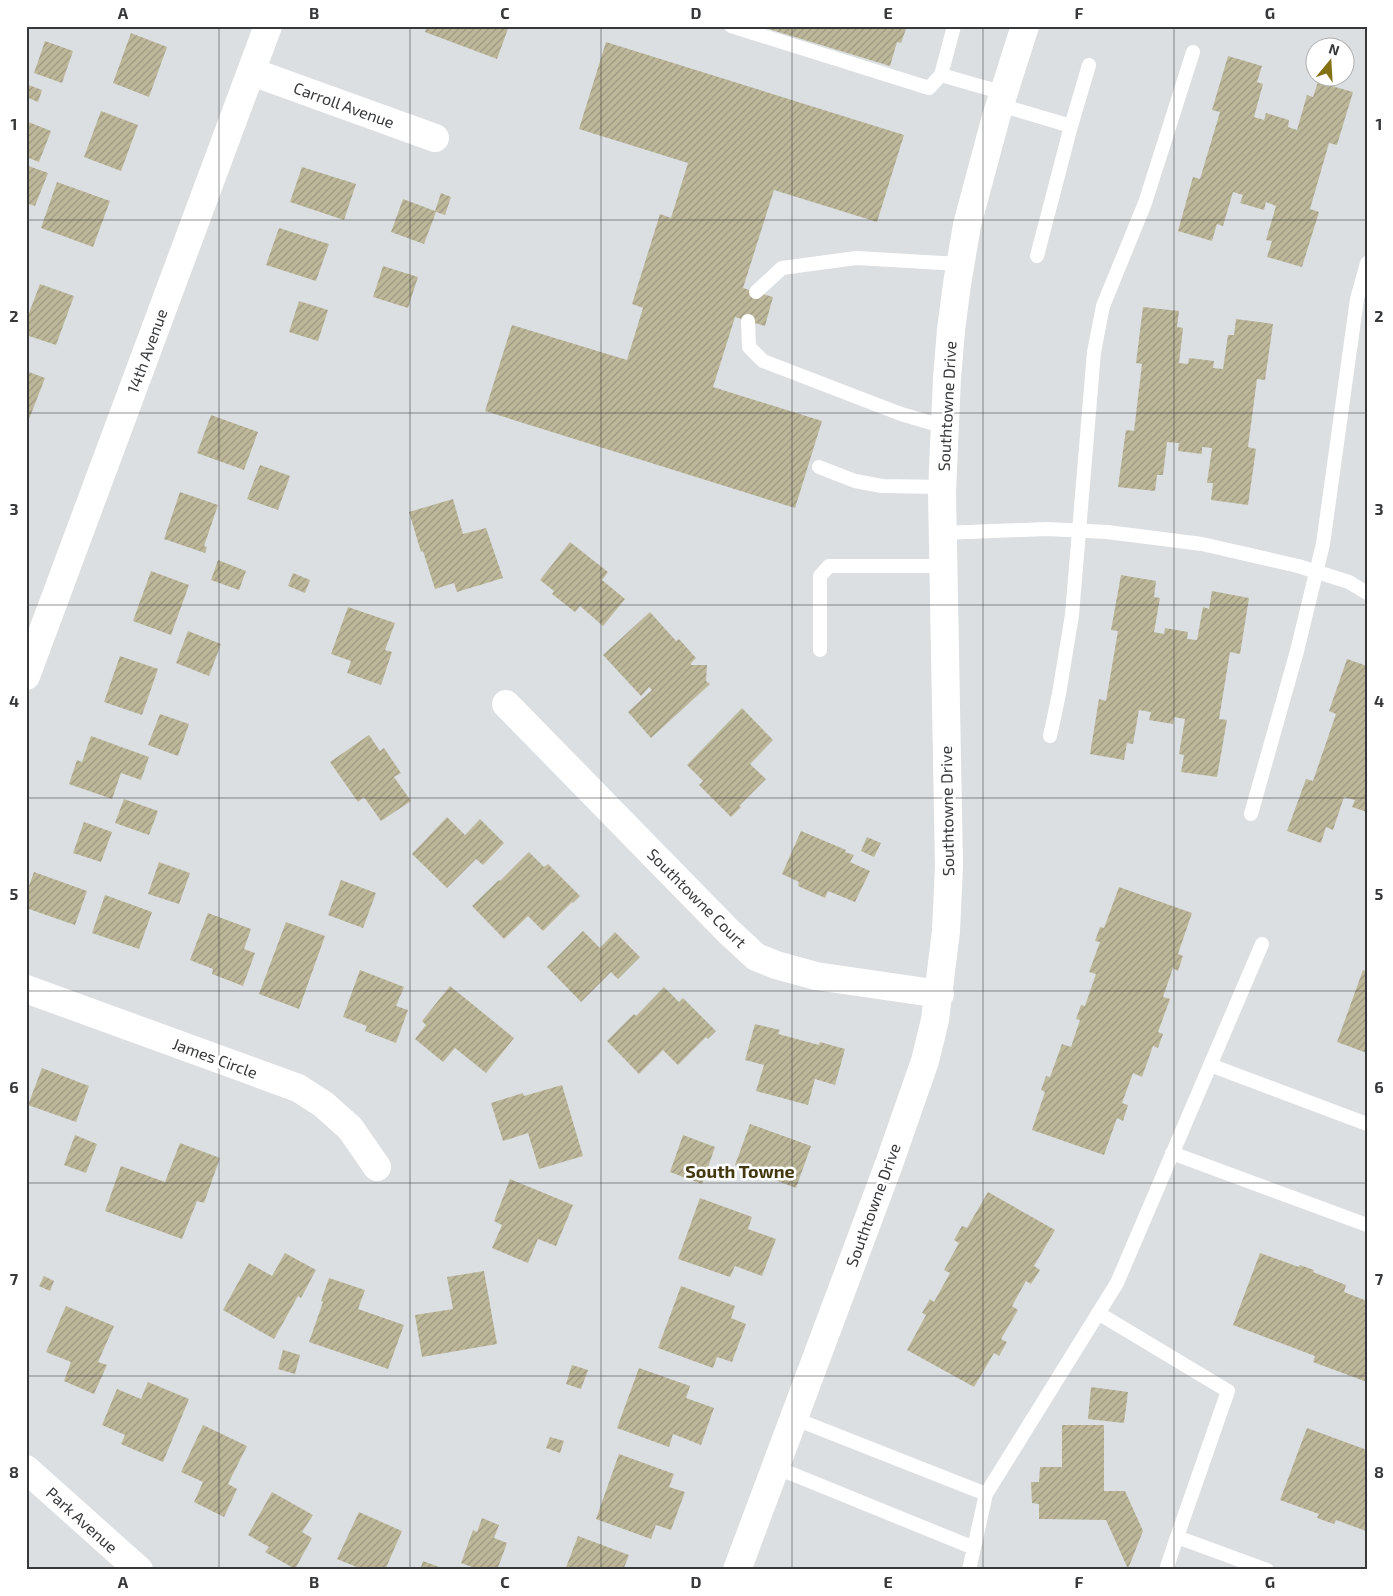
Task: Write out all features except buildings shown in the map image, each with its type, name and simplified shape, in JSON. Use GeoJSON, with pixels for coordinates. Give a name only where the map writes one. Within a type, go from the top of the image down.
{"type":"FeatureCollection","features":[{"type":"Feature","properties":{"kind":"street","name":"14th Avenue"},"geometry":{"type":"LineString","coordinates":[[26,676],[268,26]]}},
{"type":"Feature","properties":{"kind":"street","name":"Southtowne Drive"},"geometry":{"type":"LineString","coordinates":[[737,1570],[889,1164],[925,1061],[936,1020],[946,930],[949,866],[942,486],[951,330],[967,225],[1002,99],[1025,26]]}},
{"type":"Feature","properties":{"kind":"street","name":"Carroll Avenue"},"geometry":{"type":"LineString","coordinates":[[252,72],[436,138]]}},
{"type":"Feature","properties":{"kind":"street","name":"Southtowne Court"},"geometry":{"type":"LineString","coordinates":[[506,704],[729,932],[756,956],[776,966],[816,976],[940,994]]}},
{"type":"Feature","properties":{"kind":"street","name":"James Circle"},"geometry":{"type":"LineString","coordinates":[[26,989],[298,1088],[322,1104],[350,1128],[377,1167]]}},
{"type":"Feature","properties":{"kind":"street","name":"Park Avenue"},"geometry":{"type":"LineString","coordinates":[[26,1470],[138,1570]]}},
{"type":"Feature","properties":{"kind":"lane"},"geometry":{"type":"LineString","coordinates":[[731,26],[928,88],[941,75],[954,26]]}},
{"type":"Feature","properties":{"kind":"lane"},"geometry":{"type":"LineString","coordinates":[[1050,736],[1072,615],[1094,352],[1103,306],[1145,203],[1193,52]]}},
{"type":"Feature","properties":{"kind":"lane"},"geometry":{"type":"LineString","coordinates":[[1038,256],[1071,126],[1089,65]]}},
{"type":"Feature","properties":{"kind":"lane"},"geometry":{"type":"LineString","coordinates":[[941,75],[1071,126]]}},
{"type":"Feature","properties":{"kind":"lane"},"geometry":{"type":"LineString","coordinates":[[756,292],[782,268],[856,258],[960,264]]}},
{"type":"Feature","properties":{"kind":"lane"},"geometry":{"type":"LineString","coordinates":[[1251,814],[1297,651],[1324,544],[1357,299],[1367,263]]}},
{"type":"Feature","properties":{"kind":"lane"},"geometry":{"type":"LineString","coordinates":[[748,321],[749,347],[763,361],[902,414],[945,427]]}},
{"type":"Feature","properties":{"kind":"lane"},"geometry":{"type":"LineString","coordinates":[[819,467],[855,481],[882,486],[942,486]]}},
{"type":"Feature","properties":{"kind":"lane"},"geometry":{"type":"LineString","coordinates":[[943,533],[1047,529],[1106,532],[1202,544],[1298,566],[1349,582],[1367,592]]}},
{"type":"Feature","properties":{"kind":"lane"},"geometry":{"type":"LineString","coordinates":[[820,650],[820,576],[829,566],[944,566]]}},
{"type":"Feature","properties":{"kind":"lane"},"geometry":{"type":"LineString","coordinates":[[969,1570],[986,1494],[1117,1283],[1262,944]]}},
{"type":"Feature","properties":{"kind":"lane"},"geometry":{"type":"LineString","coordinates":[[1210,1065],[1367,1124]]}},
{"type":"Feature","properties":{"kind":"lane"},"geometry":{"type":"LineString","coordinates":[[1172,1153],[1367,1225]]}},
{"type":"Feature","properties":{"kind":"lane"},"geometry":{"type":"LineString","coordinates":[[1098,1313],[1228,1391],[1166,1570]]}},
{"type":"Feature","properties":{"kind":"lane"},"geometry":{"type":"LineString","coordinates":[[793,1418],[986,1494]]}},
{"type":"Feature","properties":{"kind":"lane"},"geometry":{"type":"LineString","coordinates":[[775,1468],[974,1548]]}},
{"type":"Feature","properties":{"kind":"lane"},"geometry":{"type":"LineString","coordinates":[[1177,1537],[1266,1570]]}},
{"type":"Feature","properties":{"kind":"district","name":"South Towne"},"geometry":{"type":"Point","coordinates":[740,1172]}}]}
